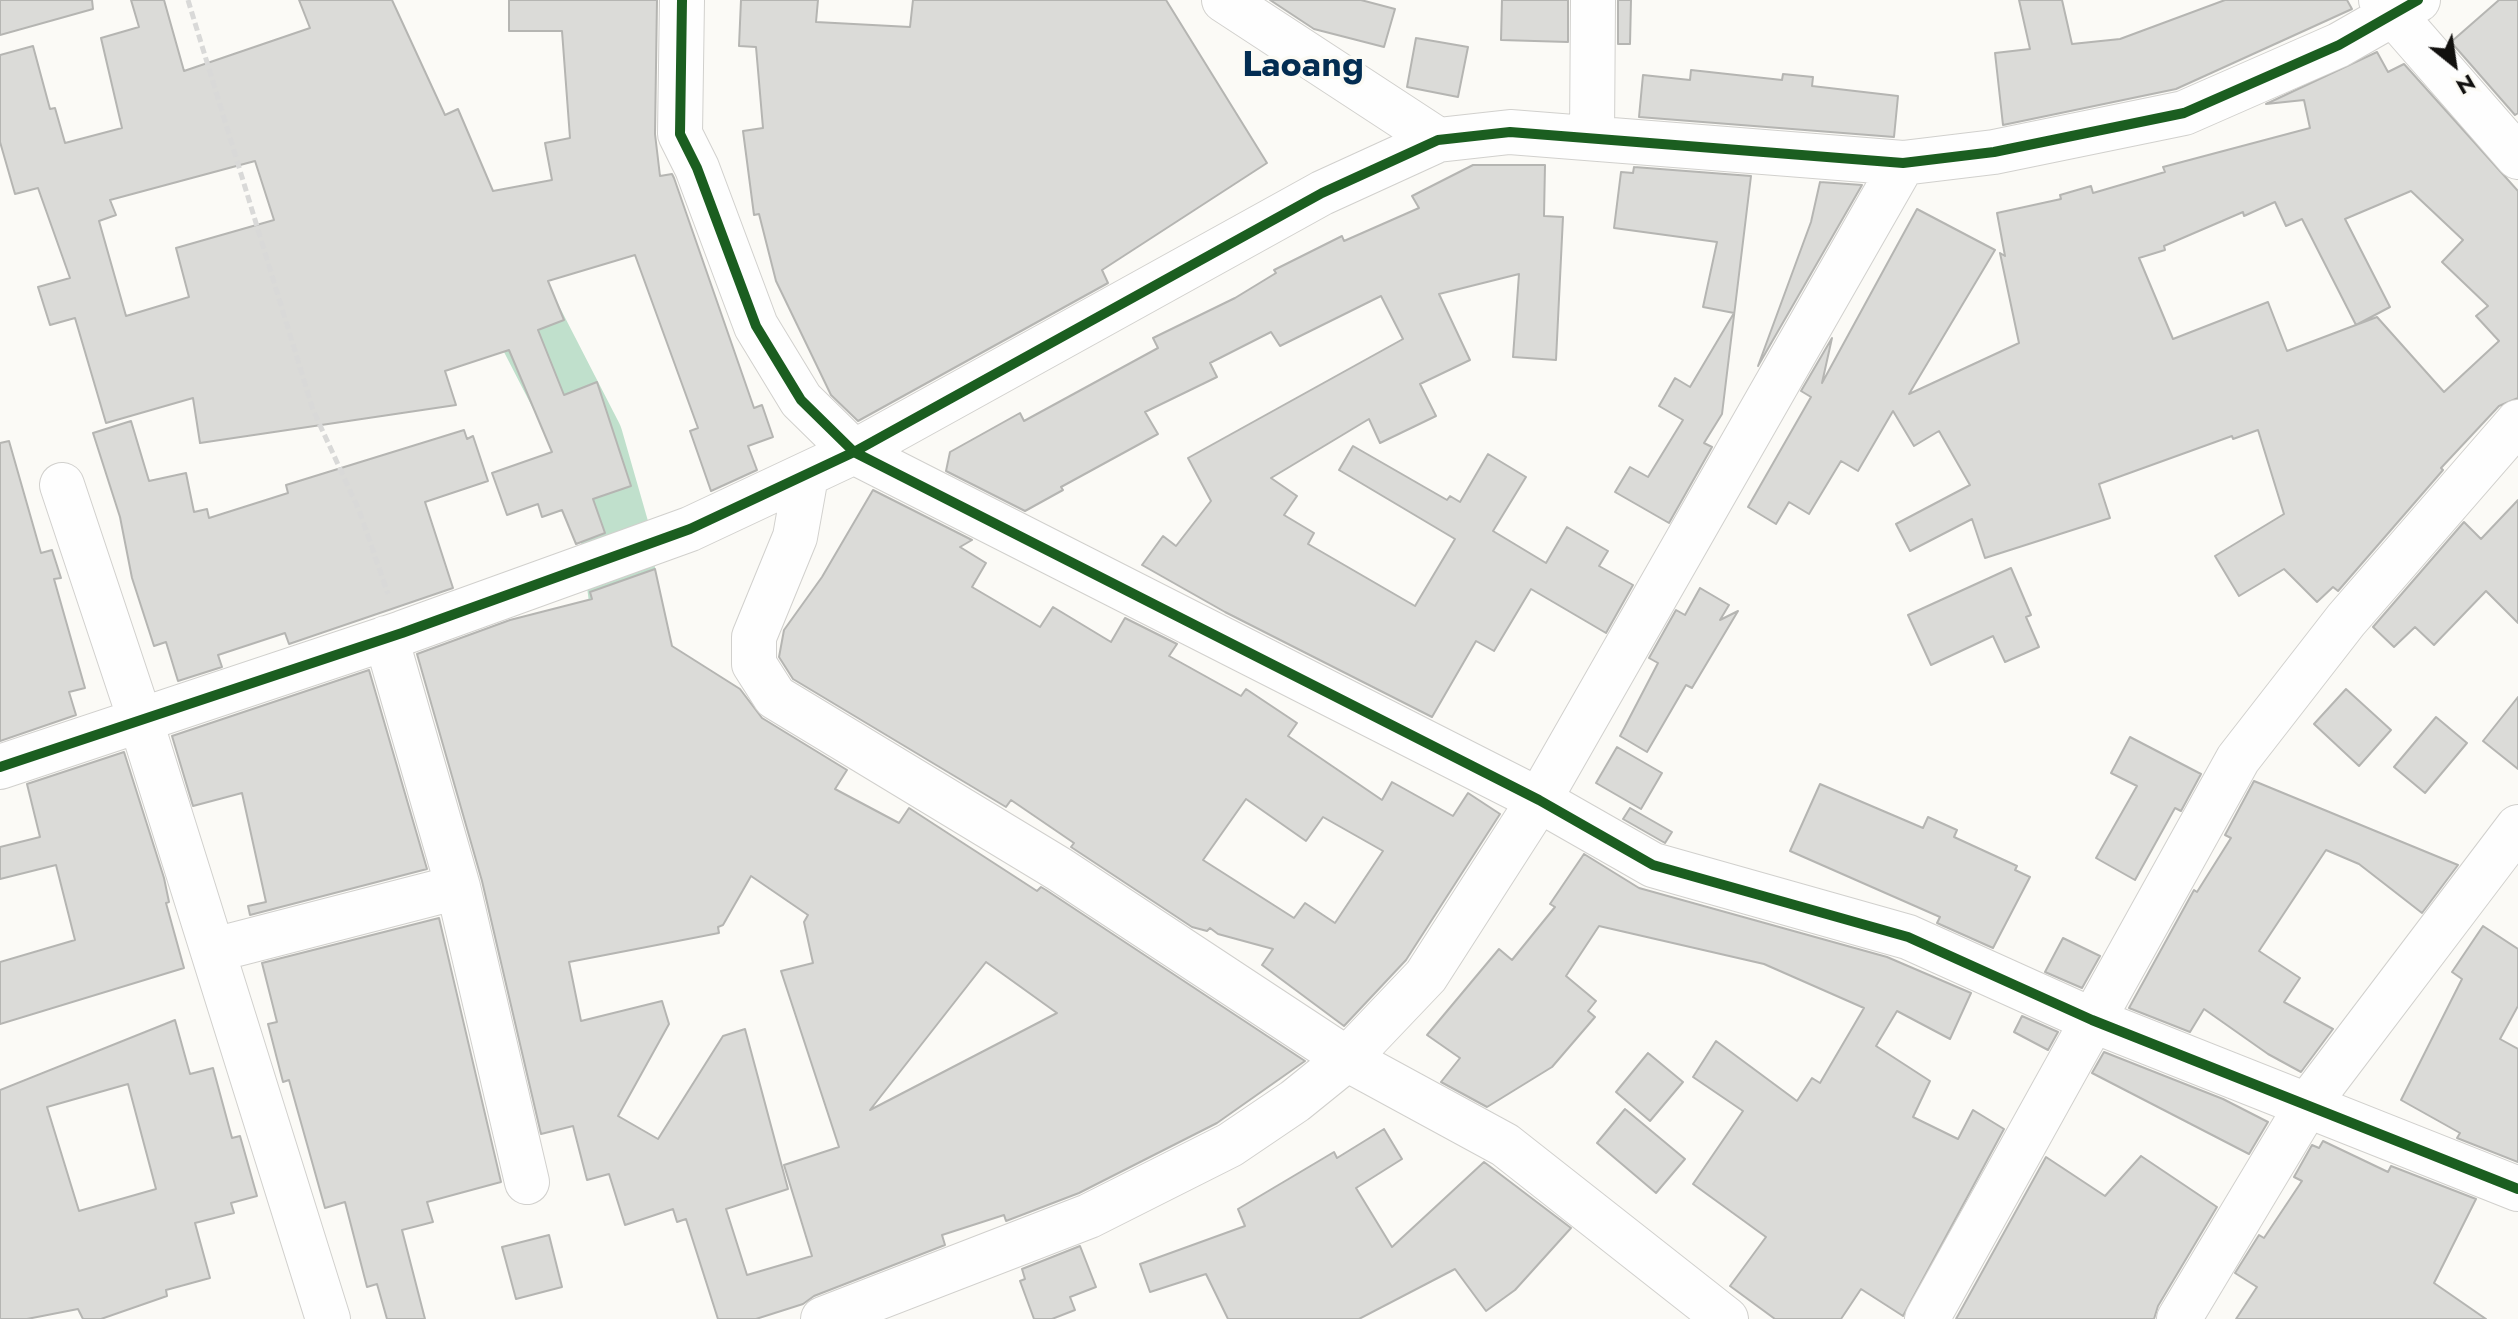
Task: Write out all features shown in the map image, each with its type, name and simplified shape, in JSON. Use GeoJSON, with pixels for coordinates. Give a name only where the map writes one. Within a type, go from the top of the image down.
{"type":"FeatureCollection","features":[{"type":"Feature","properties":{"kind":"street"},"geometry":{"type":"LineString","coordinates":[[682,0],[680,134],[697,168],[756,326],[801,400],[854,452],[1539,800],[1653,865],[1908,937],[2092,1020],[2518,1189]]}},
{"type":"Feature","properties":{"kind":"street"},"geometry":{"type":"LineString","coordinates":[[697,168],[702,130],[703,0]]}},
{"type":"Feature","properties":{"kind":"street"},"geometry":{"type":"LineString","coordinates":[[1224,0],[1438,140]]}},
{"type":"Feature","properties":{"kind":"street"},"geometry":{"type":"LineString","coordinates":[[1592,137],[1593,0]]}},
{"type":"Feature","properties":{"kind":"street"},"geometry":{"type":"LineString","coordinates":[[0,767],[394,635],[690,529],[854,452],[1322,193],[1438,140],[1510,132],[1903,163],[1994,152],[2184,113],[2398,5],[2518,157]]}},
{"type":"Feature","properties":{"kind":"street"},"geometry":{"type":"LineString","coordinates":[[823,1319],[1089,1216],[1230,1145],[1347,1059],[1426,976],[1539,800],[1903,163]]}},
{"type":"Feature","properties":{"kind":"street"},"geometry":{"type":"LineString","coordinates":[[1927,1319],[2238,759],[2346,620],[2518,422]]}},
{"type":"Feature","properties":{"kind":"street"},"geometry":{"type":"LineString","coordinates":[[806,476],[795,537],[754,637],[754,664],[775,697],[1059,869],[1347,1059],[1505,1145],[1726,1319]]}},
{"type":"Feature","properties":{"kind":"street"},"geometry":{"type":"LineString","coordinates":[[62,485],[214,950],[328,1319]]}},
{"type":"Feature","properties":{"kind":"street"},"geometry":{"type":"LineString","coordinates":[[394,635],[458,887],[527,1182]]}},
{"type":"Feature","properties":{"kind":"street"},"geometry":{"type":"LineString","coordinates":[[2179,1319],[2308,1104],[2518,827]]}},
{"type":"Feature","properties":{"kind":"street"},"geometry":{"type":"LineString","coordinates":[[214,950],[458,887]]}},
{"type":"Feature","properties":{"kind":"path"},"geometry":{"type":"LineString","coordinates":[[188,0],[313,410],[359,510],[394,635]]}},
{"type":"Feature","properties":{"kind":"building"},"geometry":{"type":"Polygon","coordinates":[[[0,0],[92,0],[93,9],[0,35],[0,0]]]}},
{"type":"Feature","properties":{"kind":"building"},"geometry":{"type":"Polygon","coordinates":[[[131,0],[164,0],[184,71],[310,28],[299,0],[392,0],[445,115],[458,109],[493,191],[552,180],[545,143],[570,138],[562,31],[509,31],[509,0],[657,0],[655,134],[660,176],[672,174],[674,178],[754,408],[762,405],[773,437],[748,446],[757,470],[711,491],[690,431],[698,428],[635,255],[548,281],[564,320],[538,330],[564,395],[597,382],[631,486],[593,499],[605,533],[576,544],[562,510],[542,517],[538,504],[507,515],[492,473],[552,452],[509,350],[445,371],[456,405],[200,443],[193,398],[106,423],[75,318],[50,325],[38,287],[70,278],[38,188],[15,194],[0,142],[0,55],[33,46],[50,109],[55,108],[65,143],[122,128],[101,38],[139,27],[131,0]],[[255,161],[110,200],[116,215],[99,221],[126,316],[189,297],[176,248],[274,220],[255,161]]]}},
{"type":"Feature","properties":{"kind":"building"},"geometry":{"type":"Polygon","coordinates":[[[741,0],[818,0],[816,22],[910,27],[913,0],[1166,0],[1267,163],[1102,270],[1108,283],[858,421],[831,395],[776,281],[759,214],[754,215],[743,131],[763,128],[756,47],[739,46],[741,0]]]}},
{"type":"Feature","properties":{"kind":"building"},"geometry":{"type":"Polygon","coordinates":[[[1270,0],[1361,0],[1395,9],[1384,47],[1314,29],[1270,0]]]}},
{"type":"Feature","properties":{"kind":"building"},"geometry":{"type":"Polygon","coordinates":[[[1502,0],[1568,0],[1568,42],[1501,40],[1502,0]]]}},
{"type":"Feature","properties":{"kind":"building"},"geometry":{"type":"Polygon","coordinates":[[[1618,0],[1631,0],[1630,44],[1618,44],[1618,0]]]}},
{"type":"Feature","properties":{"kind":"building"},"geometry":{"type":"Polygon","coordinates":[[[2019,0],[2062,0],[2072,44],[2120,39],[2225,0],[2347,0],[2352,9],[2176,89],[2003,125],[1995,53],[2030,49],[2019,0]]]}},
{"type":"Feature","properties":{"kind":"building"},"geometry":{"type":"Polygon","coordinates":[[[2499,0],[2518,0],[2518,113],[2515,115],[2451,42],[2499,0]]]}},
{"type":"Feature","properties":{"kind":"building"},"geometry":{"type":"Polygon","coordinates":[[[1416,38],[1468,47],[1458,97],[1407,87],[1416,38]]]}},
{"type":"Feature","properties":{"kind":"building"},"geometry":{"type":"Polygon","coordinates":[[[2377,52],[2388,72],[2404,64],[2518,191],[2518,398],[2499,406],[2441,468],[2443,470],[2338,591],[2333,587],[2317,602],[2284,569],[2239,596],[2215,556],[2284,514],[2258,430],[2233,439],[2232,436],[2099,484],[2110,518],[1985,558],[1972,519],[1910,551],[1896,524],[1970,485],[1939,431],[1914,446],[1893,411],[1858,471],[1841,461],[1809,514],[1789,502],[1776,524],[1748,507],[1811,397],[1801,391],[1832,338],[1822,383],[1917,209],[1995,250],[1909,394],[2019,343],[2000,253],[2005,256],[1997,213],[2061,199],[2060,195],[2091,186],[2093,193],[2165,172],[2163,167],[2310,128],[2304,100],[2266,104],[2377,52]],[[2411,191],[2345,219],[2390,307],[2356,325],[2377,317],[2444,392],[2499,341],[2476,316],[2488,306],[2442,262],[2463,240],[2411,191]],[[2275,202],[2244,216],[2243,212],[2164,246],[2165,250],[2139,258],[2173,339],[2268,302],[2287,351],[2356,325],[2302,219],[2286,226],[2275,202]]]}},
{"type":"Feature","properties":{"kind":"building"},"geometry":{"type":"Polygon","coordinates":[[[1691,70],[1782,80],[1783,74],[1813,77],[1812,86],[1898,96],[1894,137],[1639,117],[1643,75],[1690,80],[1691,70]]]}},
{"type":"Feature","properties":{"kind":"building"},"geometry":{"type":"Polygon","coordinates":[[[1473,165],[1545,165],[1544,216],[1563,217],[1556,360],[1513,357],[1519,274],[1439,294],[1470,360],[1420,384],[1436,416],[1380,443],[1369,419],[1271,478],[1297,496],[1284,515],[1314,533],[1308,544],[1415,606],[1455,539],[1339,470],[1353,446],[1447,500],[1450,496],[1460,502],[1488,454],[1526,477],[1493,531],[1546,563],[1567,527],[1608,551],[1599,566],[1633,585],[1606,633],[1531,589],[1494,651],[1476,641],[1432,717],[1225,612],[1142,565],[1163,536],[1176,546],[1211,501],[1188,458],[1403,339],[1381,296],[1280,346],[1271,332],[1210,363],[1217,377],[1145,412],[1158,434],[1061,487],[1063,490],[1025,511],[946,471],[950,452],[1020,413],[1024,421],[1158,348],[1153,338],[1235,298],[1276,273],[1274,270],[1342,236],[1344,241],[1419,208],[1412,196],[1473,165]]]}},
{"type":"Feature","properties":{"kind":"building"},"geometry":{"type":"Polygon","coordinates":[[[1634,167],[1751,176],[1722,414],[1704,443],[1712,447],[1669,523],[1615,492],[1630,467],[1648,477],[1683,420],[1659,406],[1675,378],[1690,387],[1734,313],[1703,307],[1717,242],[1614,228],[1621,172],[1633,173],[1634,167]]]}},
{"type":"Feature","properties":{"kind":"building"},"geometry":{"type":"Polygon","coordinates":[[[1820,182],[1862,185],[1758,366],[1811,222],[1820,182]]]}},
{"type":"Feature","properties":{"kind":"building"},"geometry":{"type":"Polygon","coordinates":[[[131,421],[149,481],[186,473],[194,512],[207,509],[209,518],[288,493],[286,485],[464,430],[467,439],[473,436],[488,481],[425,502],[453,588],[289,644],[285,633],[218,655],[222,667],[178,681],[166,642],[154,646],[132,578],[120,517],[93,433],[131,421]]]}},
{"type":"Feature","properties":{"kind":"building"},"geometry":{"type":"Polygon","coordinates":[[[9,441],[41,553],[52,550],[61,578],[54,579],[85,688],[69,692],[76,715],[0,741],[0,443],[9,441]]]}},
{"type":"Feature","properties":{"kind":"building"},"geometry":{"type":"Polygon","coordinates":[[[873,490],[972,540],[960,547],[986,563],[972,587],[1040,627],[1053,607],[1111,642],[1125,618],[1177,644],[1169,656],[1241,696],[1246,689],[1297,723],[1288,736],[1382,800],[1392,782],[1453,816],[1468,793],[1500,814],[1406,960],[1344,1026],[1262,965],[1273,949],[1218,934],[1210,928],[1207,931],[1192,927],[1071,847],[1074,843],[1011,800],[1006,807],[793,679],[779,657],[784,630],[822,577],[873,490]],[[1246,799],[1203,860],[1294,918],[1305,903],[1335,923],[1383,851],[1323,817],[1306,841],[1246,799]]]}},
{"type":"Feature","properties":{"kind":"building"},"geometry":{"type":"Polygon","coordinates":[[[2518,500],[2518,623],[2486,591],[2434,645],[2415,627],[2394,647],[2373,627],[2464,522],[2481,539],[2518,500]]]}},
{"type":"Feature","properties":{"kind":"building"},"geometry":{"type":"Polygon","coordinates":[[[2011,568],[2031,615],[2026,617],[2039,647],[2005,662],[1993,636],[1931,665],[1908,615],[2011,568]]]}},
{"type":"Feature","properties":{"kind":"building"},"geometry":{"type":"Polygon","coordinates":[[[655,569],[672,646],[740,689],[762,718],[847,770],[835,789],[899,823],[909,808],[1037,891],[1041,887],[1046,890],[1305,1061],[1217,1123],[1079,1193],[1006,1221],[1004,1215],[942,1235],[945,1245],[814,1296],[803,1304],[756,1319],[718,1319],[686,1219],[677,1222],[673,1209],[625,1225],[609,1174],[587,1180],[573,1126],[541,1134],[482,881],[417,654],[510,620],[592,599],[590,592],[655,569]],[[751,876],[723,925],[718,927],[719,933],[569,962],[581,1021],[662,1001],[669,1024],[618,1116],[658,1139],[723,1036],[745,1029],[788,1189],[726,1209],[747,1275],[812,1256],[784,1165],[839,1147],[781,971],[813,963],[804,922],[808,915],[751,876]],[[986,962],[870,1110],[1057,1013],[986,962]]]}},
{"type":"Feature","properties":{"kind":"building"},"geometry":{"type":"Polygon","coordinates":[[[1700,588],[1729,605],[1720,620],[1738,611],[1692,688],[1686,685],[1647,752],[1620,736],[1658,663],[1649,658],[1676,610],[1685,615],[1700,588]]]}},
{"type":"Feature","properties":{"kind":"building"},"geometry":{"type":"Polygon","coordinates":[[[369,670],[427,869],[250,915],[248,906],[266,902],[242,793],[193,806],[172,736],[369,670]]]}},
{"type":"Feature","properties":{"kind":"building"},"geometry":{"type":"Polygon","coordinates":[[[2346,689],[2391,730],[2359,766],[2314,724],[2346,689]]]}},
{"type":"Feature","properties":{"kind":"building"},"geometry":{"type":"Polygon","coordinates":[[[2518,697],[2518,769],[2483,741],[2518,697]]]}},
{"type":"Feature","properties":{"kind":"building"},"geometry":{"type":"Polygon","coordinates":[[[2436,717],[2467,743],[2425,793],[2394,767],[2436,717]]]}},
{"type":"Feature","properties":{"kind":"building"},"geometry":{"type":"Polygon","coordinates":[[[2130,737],[2201,774],[2181,811],[2175,808],[2135,880],[2096,858],[2137,786],[2111,773],[2130,737]]]}},
{"type":"Feature","properties":{"kind":"building"},"geometry":{"type":"Polygon","coordinates":[[[1617,747],[1662,773],[1641,809],[1596,783],[1617,747]]]}},
{"type":"Feature","properties":{"kind":"building"},"geometry":{"type":"Polygon","coordinates":[[[124,752],[164,878],[169,902],[166,903],[184,968],[0,1024],[0,962],[75,940],[56,865],[0,879],[0,847],[40,837],[27,784],[124,752]]]}},
{"type":"Feature","properties":{"kind":"building"},"geometry":{"type":"Polygon","coordinates":[[[2254,781],[2458,865],[2422,913],[2359,864],[2326,850],[2259,951],[2300,978],[2284,1002],[2333,1029],[2301,1072],[2268,1054],[2204,1009],[2190,1032],[2129,1008],[2194,890],[2197,892],[2231,838],[2225,835],[2254,781]]]}},
{"type":"Feature","properties":{"kind":"building"},"geometry":{"type":"Polygon","coordinates":[[[1820,784],[1923,828],[1928,817],[1957,830],[1954,837],[2017,866],[2015,870],[2030,877],[1993,948],[1937,923],[1940,917],[1790,851],[1820,784]]]}},
{"type":"Feature","properties":{"kind":"building"},"geometry":{"type":"Polygon","coordinates":[[[1630,808],[1672,832],[1665,843],[1623,819],[1630,808]]]}},
{"type":"Feature","properties":{"kind":"building"},"geometry":{"type":"Polygon","coordinates":[[[1584,854],[1639,888],[1887,957],[1971,993],[1950,1039],[1897,1011],[1876,1046],[1930,1081],[1913,1117],[1958,1139],[1973,1110],[2004,1129],[1903,1316],[1861,1289],[1841,1319],[1775,1319],[1730,1286],[1766,1237],[1693,1184],[1743,1111],[1693,1077],[1716,1041],[1797,1101],[1812,1078],[1820,1083],[1864,1008],[1764,964],[1599,926],[1566,976],[1596,1001],[1588,1011],[1595,1017],[1552,1067],[1487,1107],[1441,1082],[1460,1058],[1427,1035],[1499,949],[1512,960],[1555,907],[1550,904],[1584,854]]]}},
{"type":"Feature","properties":{"kind":"building"},"geometry":{"type":"Polygon","coordinates":[[[439,918],[501,1182],[427,1202],[433,1222],[402,1230],[425,1319],[387,1319],[377,1284],[367,1287],[345,1202],[325,1208],[289,1080],[283,1082],[268,1024],[277,1022],[262,963],[439,918]]]}},
{"type":"Feature","properties":{"kind":"building"},"geometry":{"type":"Polygon","coordinates":[[[2483,926],[2518,949],[2518,1006],[2500,1039],[2518,1049],[2518,1162],[2457,1138],[2460,1133],[2401,1100],[2462,979],[2452,972],[2483,926]]]}},
{"type":"Feature","properties":{"kind":"building"},"geometry":{"type":"Polygon","coordinates":[[[2063,938],[2100,956],[2082,988],[2045,972],[2063,938]]]}},
{"type":"Feature","properties":{"kind":"building"},"geometry":{"type":"Polygon","coordinates":[[[2022,1016],[2058,1032],[2048,1050],[2014,1032],[2022,1016]]]}},
{"type":"Feature","properties":{"kind":"building"},"geometry":{"type":"Polygon","coordinates":[[[175,1020],[190,1074],[213,1068],[232,1138],[240,1136],[257,1196],[231,1203],[234,1213],[195,1223],[210,1278],[166,1290],[167,1296],[101,1319],[83,1319],[78,1309],[27,1319],[0,1319],[0,1090],[175,1020]],[[128,1084],[47,1107],[79,1211],[156,1189],[128,1084]]]}},
{"type":"Feature","properties":{"kind":"building"},"geometry":{"type":"Polygon","coordinates":[[[2104,1052],[2223,1099],[2268,1122],[2249,1154],[2092,1073],[2104,1052]]]}},
{"type":"Feature","properties":{"kind":"building"},"geometry":{"type":"Polygon","coordinates":[[[1648,1053],[1683,1082],[1650,1121],[1616,1092],[1648,1053]]]}},
{"type":"Feature","properties":{"kind":"building"},"geometry":{"type":"Polygon","coordinates":[[[1625,1109],[1685,1159],[1656,1193],[1597,1143],[1625,1109]]]}},
{"type":"Feature","properties":{"kind":"building"},"geometry":{"type":"Polygon","coordinates":[[[1384,1129],[1402,1159],[1356,1188],[1392,1247],[1484,1162],[1571,1228],[1515,1290],[1486,1311],[1455,1269],[1359,1319],[1228,1319],[1206,1274],[1150,1292],[1140,1264],[1245,1226],[1238,1209],[1334,1152],[1337,1158],[1384,1129]]]}},
{"type":"Feature","properties":{"kind":"building"},"geometry":{"type":"Polygon","coordinates":[[[2323,1141],[2388,1172],[2391,1166],[2476,1199],[2434,1283],[2486,1319],[2236,1319],[2257,1287],[2235,1273],[2259,1235],[2264,1238],[2302,1181],[2294,1177],[2312,1145],[2319,1148],[2323,1141]]]}},
{"type":"Feature","properties":{"kind":"building"},"geometry":{"type":"Polygon","coordinates":[[[2141,1156],[2217,1207],[2158,1306],[2154,1319],[1956,1319],[2046,1157],[2105,1196],[2141,1156]]]}},
{"type":"Feature","properties":{"kind":"building"},"geometry":{"type":"Polygon","coordinates":[[[549,1235],[562,1287],[516,1299],[502,1247],[549,1235]]]}},
{"type":"Feature","properties":{"kind":"building"},"geometry":{"type":"Polygon","coordinates":[[[1080,1246],[1096,1287],[1070,1297],[1075,1310],[1052,1319],[1034,1319],[1020,1281],[1025,1279],[1022,1269],[1080,1246]]]}},
{"type":"Feature","properties":{"kind":"waterway"},"geometry":{"type":"LineString","coordinates":[[511,289],[588,439],[615,533],[632,659],[623,675]]}},
{"type":"Feature","properties":{"kind":"cycle path"},"geometry":{"type":"LineString","coordinates":[[682,0],[680,134],[697,168],[756,326],[801,400],[854,452],[1539,800],[1653,865],[1908,937],[2092,1020],[2518,1189]]}},
{"type":"Feature","properties":{"kind":"cycle path"},"geometry":{"type":"LineString","coordinates":[[0,767],[402,633],[690,529],[854,452],[1322,193],[1438,140],[1510,132],[1903,163],[1994,152],[2184,113],[2339,45],[2418,0]]}},
{"type":"Feature","properties":{"kind":"district","name":"Laoang"},"geometry":{"type":"Point","coordinates":[1303,67]}}]}
